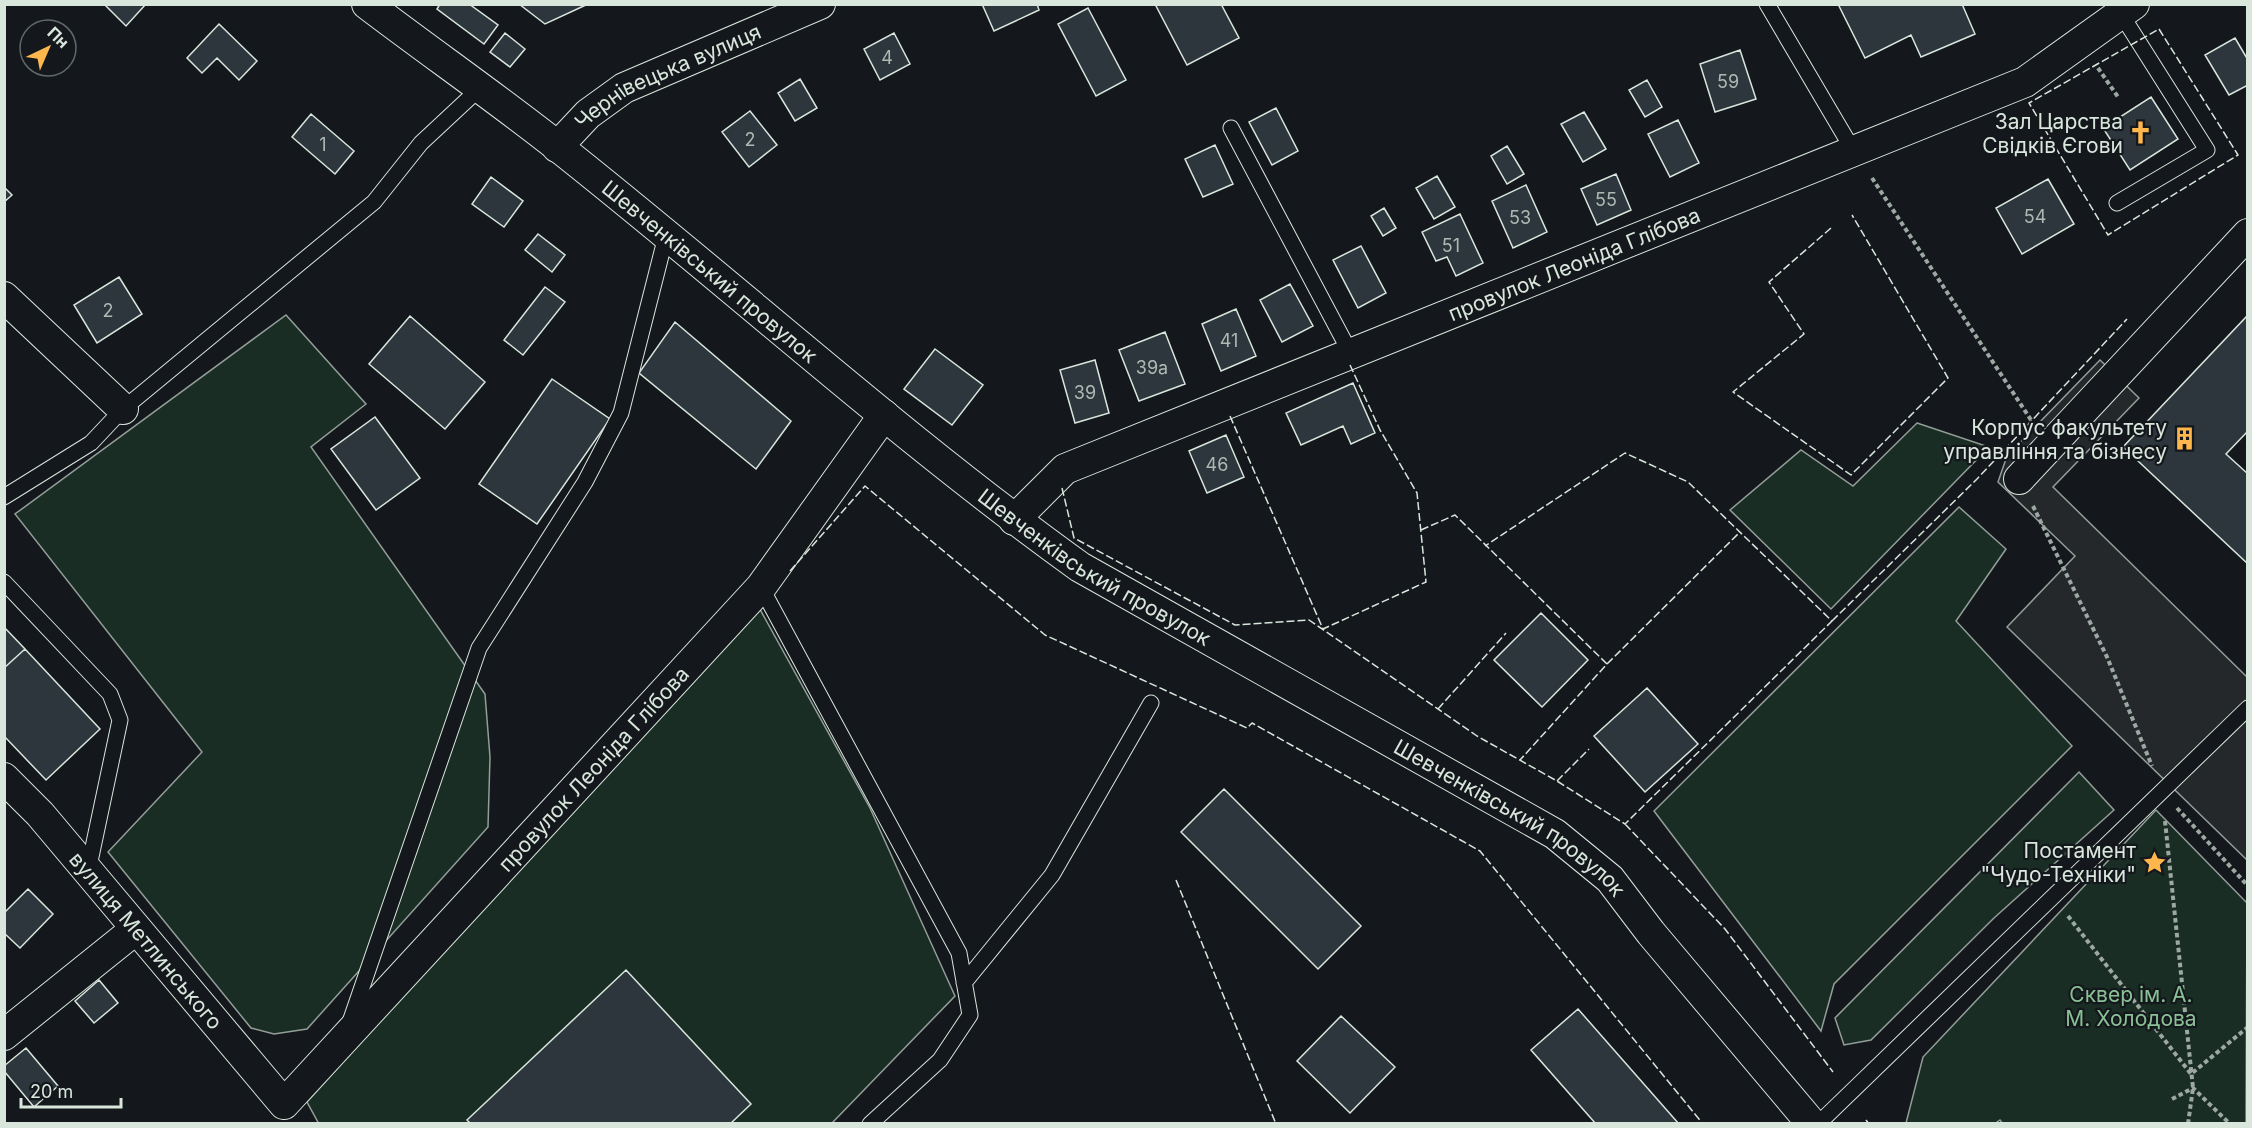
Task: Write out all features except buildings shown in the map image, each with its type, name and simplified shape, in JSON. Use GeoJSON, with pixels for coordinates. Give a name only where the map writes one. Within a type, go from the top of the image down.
{"type":"FeatureCollection","features":[{"type":"Feature","properties":{"kind":"street","name":"Шевченківський провулок"},"geometry":{"type":"LineString","coordinates":[[367,4],[558,147],[1014,520],[1080,567],[1555,834],[1610,879],[1651,933],[1812,1124]]}},
{"type":"Feature","properties":{"kind":"street","name":"Чернівецька вулиця"},"geometry":{"type":"LineString","coordinates":[[558,147],[588,114],[624,88],[820,4]]}},
{"type":"Feature","properties":{"kind":"street","name":"провулок Леоніда Глібова"},"geometry":{"type":"LineString","coordinates":[[1014,520],[1065,469],[2025,82],[2127,9]]}},
{"type":"Feature","properties":{"kind":"street"},"geometry":{"type":"LineString","coordinates":[[2019,479],[2247,234]]}},
{"type":"Feature","properties":{"kind":"street"},"geometry":{"type":"LineString","coordinates":[[4,297],[123,410]]}},
{"type":"Feature","properties":{"kind":"street","name":"провулок Леоніда Глібова"},"geometry":{"type":"LineString","coordinates":[[284,1104],[761,586],[884,415]]}},
{"type":"Feature","properties":{"kind":"street","name":"вулиця Метлинського"},"geometry":{"type":"LineString","coordinates":[[4,778],[40,814],[284,1104]]}},
{"type":"Feature","properties":{"kind":"street"},"geometry":{"type":"LineString","coordinates":[[4,1035],[136,929]]}},
{"type":"Feature","properties":{"kind":"lane"},"geometry":{"type":"LineString","coordinates":[[1767,4],[1853,150]]}},
{"type":"Feature","properties":{"kind":"lane"},"geometry":{"type":"LineString","coordinates":[[2117,203],[2207,150],[2127,9]]}},
{"type":"Feature","properties":{"kind":"lane"},"geometry":{"type":"LineString","coordinates":[[4,497],[92,443],[123,410],[374,202],[421,143],[480,88]]}},
{"type":"Feature","properties":{"kind":"lane"},"geometry":{"type":"LineString","coordinates":[[1231,128],[1351,354]]}},
{"type":"Feature","properties":{"kind":"lane"},"geometry":{"type":"LineString","coordinates":[[344,1039],[479,648],[585,482],[621,413],[666,236]]}},
{"type":"Feature","properties":{"kind":"lane"},"geometry":{"type":"LineString","coordinates":[[4,582],[110,693],[120,720],[88,871]]}},
{"type":"Feature","properties":{"kind":"lane"},"geometry":{"type":"LineString","coordinates":[[761,586],[959,953],[970,1015],[940,1060],[870,1124]]}},
{"type":"Feature","properties":{"kind":"lane"},"geometry":{"type":"LineString","coordinates":[[964,983],[1052,875],[1151,703]]}},
{"type":"Feature","properties":{"kind":"lane"},"geometry":{"type":"LineString","coordinates":[[1818,1124],[2247,708]]}},
{"type":"Feature","properties":{"kind":"path"},"geometry":{"type":"LineString","coordinates":[[1853,150],[2034,425]]}},
{"type":"Feature","properties":{"kind":"path"},"geometry":{"type":"LineString","coordinates":[[2019,479],[2107,657],[2162,791],[2193,1088],[2188,1124]]}},
{"type":"Feature","properties":{"kind":"path"},"geometry":{"type":"LineString","coordinates":[[2162,791],[2247,886]]}},
{"type":"Feature","properties":{"kind":"path"},"geometry":{"type":"LineString","coordinates":[[2052,896],[2191,1074]]}},
{"type":"Feature","properties":{"kind":"path"},"geometry":{"type":"LineString","coordinates":[[2191,1074],[2247,1027]]}},
{"type":"Feature","properties":{"kind":"path"},"geometry":{"type":"LineString","coordinates":[[2172,1099],[2193,1088]]}},
{"type":"Feature","properties":{"kind":"path"},"geometry":{"type":"LineString","coordinates":[[2193,1088],[2230,1124]]}},
{"type":"Feature","properties":{"kind":"green space"},"geometry":{"type":"Polygon","coordinates":[[[286,315],[366,404],[311,447],[485,694],[490,757],[488,827],[307,1029],[274,1034],[251,1028],[108,852],[202,752],[15,514],[286,315]]]}},
{"type":"Feature","properties":{"kind":"green space"},"geometry":{"type":"Polygon","coordinates":[[[1917,423],[1989,447],[1831,609],[1730,510],[1801,450],[1853,486],[1917,423]]]}},
{"type":"Feature","properties":{"kind":"green space"},"geometry":{"type":"Polygon","coordinates":[[[1959,507],[2006,549],[1956,621],[2072,746],[1834,984],[1821,1031],[1654,811],[1959,507]]]}},
{"type":"Feature","properties":{"kind":"green space"},"geometry":{"type":"Polygon","coordinates":[[[757,604],[870,808],[955,996],[832,1123],[319,1124],[307,1102],[757,604]]]}},
{"type":"Feature","properties":{"kind":"green space"},"geometry":{"type":"Polygon","coordinates":[[[2079,772],[2114,810],[1994,918],[1871,1040],[1844,1045],[1835,1018],[2079,772]]]}},
{"type":"Feature","properties":{"kind":"green space","name":"Сквер ім. А. М. Холодова"},"geometry":{"type":"Polygon","coordinates":[[[2156,810],[2247,903],[2246,1123],[2003,1124],[2000,1120],[1994,1124],[1906,1123],[1923,1057],[2156,810]]]}},
{"type":"Feature","properties":{"kind":"shaded area"},"geometry":{"type":"Polygon","coordinates":[[[2100,360],[2139,398],[2053,487],[2247,677],[2247,860],[2007,627],[2075,556],[1998,482],[2007,456],[2100,360]]]}},
{"type":"Feature","properties":{"kind":"fence"},"geometry":{"type":"LineString","coordinates":[[2159,29],[2238,155],[2108,235],[2029,103],[2159,29]]}},
{"type":"Feature","properties":{"kind":"fence"},"geometry":{"type":"LineString","coordinates":[[1831,228],[1769,282],[1804,334],[1733,392],[1851,475],[1948,378],[1852,215]]}},
{"type":"Feature","properties":{"kind":"fence"},"geometry":{"type":"LineString","coordinates":[[1832,621],[1977,479],[2127,319]]}},
{"type":"Feature","properties":{"kind":"fence"},"geometry":{"type":"LineString","coordinates":[[1230,416],[1323,629],[1426,582],[1417,493],[1380,430],[1350,365]]}},
{"type":"Feature","properties":{"kind":"fence"},"geometry":{"type":"LineString","coordinates":[[1062,488],[1074,538],[1235,625],[1309,620],[1477,736],[1557,781],[1625,824],[1832,621],[1688,482],[1625,453],[1485,546]]}},
{"type":"Feature","properties":{"kind":"fence"},"geometry":{"type":"LineString","coordinates":[[790,571],[865,486],[1045,635],[1247,728],[1252,723],[1480,851],[1703,1124]]}},
{"type":"Feature","properties":{"kind":"fence"},"geometry":{"type":"LineString","coordinates":[[1421,530],[1455,515],[1607,664],[1520,760]]}},
{"type":"Feature","properties":{"kind":"fence"},"geometry":{"type":"LineString","coordinates":[[1607,664],[1739,533]]}},
{"type":"Feature","properties":{"kind":"fence"},"geometry":{"type":"LineString","coordinates":[[1438,709],[1506,633]]}},
{"type":"Feature","properties":{"kind":"fence"},"geometry":{"type":"LineString","coordinates":[[1557,781],[1589,749]]}},
{"type":"Feature","properties":{"kind":"fence"},"geometry":{"type":"LineString","coordinates":[[1625,824],[1725,929],[1833,1072]]}},
{"type":"Feature","properties":{"kind":"fence"},"geometry":{"type":"LineString","coordinates":[[1176,880],[1276,1124]]}},
{"type":"Feature","properties":{"kind":"fence"},"geometry":{"type":"LineString","coordinates":[[1866,1120],[1869,1124]]}},
{"type":"Feature","properties":{"kind":"place","name":"Зал Царства Свідків Єгови"},"geometry":{"type":"Point","coordinates":[2141,133]}},
{"type":"Feature","properties":{"kind":"place","name":"Корпус факультету управління та бізнесу"},"geometry":{"type":"Point","coordinates":[2185,439]}},
{"type":"Feature","properties":{"kind":"place","name":"Постамент \"Чудо-Техніки\""},"geometry":{"type":"Point","coordinates":[2154,862]}}]}
